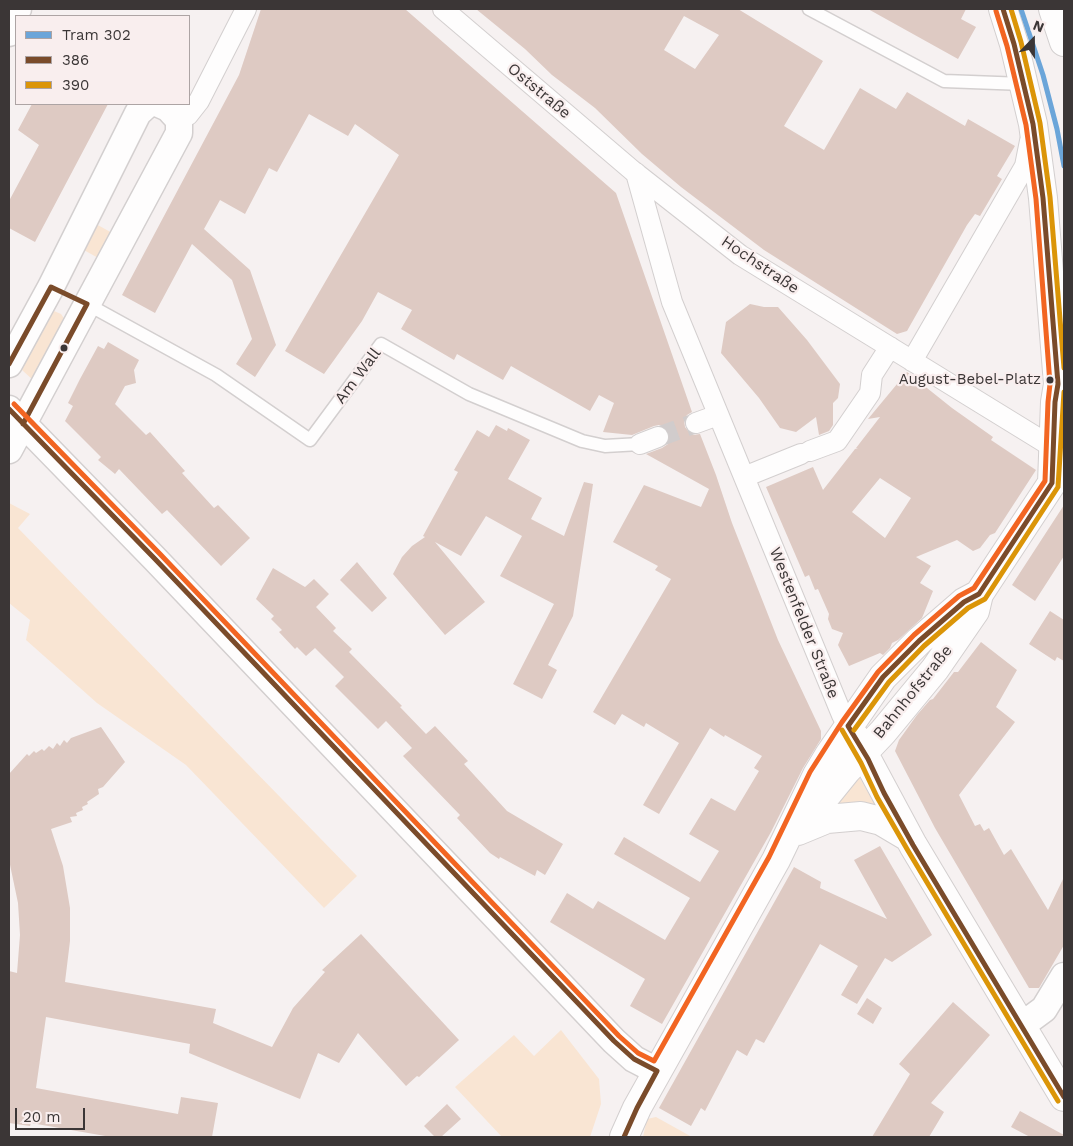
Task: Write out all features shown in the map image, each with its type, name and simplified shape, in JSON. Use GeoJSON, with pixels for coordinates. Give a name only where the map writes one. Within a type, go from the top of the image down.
{"type":"FeatureCollection","features":[{"type":"Feature","properties":{"kind":"street"},"geometry":{"type":"LineString","coordinates":[[9,33],[10,21],[18,9]]}},
{"type":"Feature","properties":{"kind":"street"},"geometry":{"type":"LineString","coordinates":[[179,120],[188,115],[199,101],[246,9]]}},
{"type":"Feature","properties":{"kind":"street","name":"Oststraße"},"geometry":{"type":"LineString","coordinates":[[443,9],[636,173]]}},
{"type":"Feature","properties":{"kind":"street"},"geometry":{"type":"LineString","coordinates":[[1003,9],[1033,124],[1043,198],[1061,390],[1055,402],[1057,467]]}},
{"type":"Feature","properties":{"kind":"street"},"geometry":{"type":"LineString","coordinates":[[1052,9],[1064,42]]}},
{"type":"Feature","properties":{"kind":"street"},"geometry":{"type":"LineString","coordinates":[[9,364],[51,287],[138,113],[147,105]]}},
{"type":"Feature","properties":{"kind":"street"},"geometry":{"type":"LineString","coordinates":[[9,450],[16,416],[87,304],[179,133],[179,120],[168,108],[160,105]]}},
{"type":"Feature","properties":{"kind":"street"},"geometry":{"type":"LineString","coordinates":[[912,361],[1025,166],[1033,124]]}},
{"type":"Feature","properties":{"kind":"street","name":"Hochstraße"},"geometry":{"type":"LineString","coordinates":[[636,173],[740,255],[912,361],[1057,467]]}},
{"type":"Feature","properties":{"kind":"street","name":"Westenfelder Straße"},"geometry":{"type":"LineString","coordinates":[[636,173],[672,302],[842,715],[864,752],[908,836],[1064,1097]]}},
{"type":"Feature","properties":{"kind":"street"},"geometry":{"type":"LineString","coordinates":[[51,287],[87,304]]}},
{"type":"Feature","properties":{"kind":"street"},"geometry":{"type":"LineString","coordinates":[[744,477],[837,441],[870,393],[872,375],[890,348]]}},
{"type":"Feature","properties":{"kind":"street"},"geometry":{"type":"LineString","coordinates":[[696,423],[718,415]]}},
{"type":"Feature","properties":{"kind":"street"},"geometry":{"type":"LineString","coordinates":[[16,416],[162,566],[614,1041],[634,1059],[657,1071]]}},
{"type":"Feature","properties":{"kind":"street","name":"Bahnhofstraße"},"geometry":{"type":"LineString","coordinates":[[776,860],[820,802],[882,732],[934,669],[975,611],[979,594],[1057,467]]}},
{"type":"Feature","properties":{"kind":"street","name":"Bahnhofstraße"},"geometry":{"type":"LineString","coordinates":[[624,1137],[657,1071],[776,860],[817,775],[848,726],[883,677],[919,641],[964,602],[979,594]]}},
{"type":"Feature","properties":{"kind":"street"},"geometry":{"type":"LineString","coordinates":[[798,831],[827,819],[861,816],[881,821],[908,836]]}},
{"type":"Feature","properties":{"kind":"street"},"geometry":{"type":"LineString","coordinates":[[1021,1026],[1044,1009],[1064,976]]}},
{"type":"Feature","properties":{"kind":"lane"},"geometry":{"type":"LineString","coordinates":[[809,9],[944,81],[1024,84]]}},
{"type":"Feature","properties":{"kind":"lane","name":"Am Wall"},"geometry":{"type":"LineString","coordinates":[[87,304],[216,375],[310,440],[381,344],[469,394],[582,441],[605,446],[649,440]]}},
{"type":"Feature","properties":{"kind":"shaded area"},"geometry":{"type":"Polygon","coordinates":[[[96,224],[114,234],[100,259],[82,249],[96,224]]]}},
{"type":"Feature","properties":{"kind":"shaded area"},"geometry":{"type":"Polygon","coordinates":[[[54,311],[61,314],[65,320],[34,381],[22,370],[46,316],[54,311]]]}},
{"type":"Feature","properties":{"kind":"shaded area"},"geometry":{"type":"Polygon","coordinates":[[[9,503],[30,514],[18,528],[357,876],[324,908],[186,765],[97,703],[26,640],[30,620],[9,603],[9,503]]]}},
{"type":"Feature","properties":{"kind":"shaded area"},"geometry":{"type":"Polygon","coordinates":[[[855,776],[860,778],[877,808],[826,806],[855,776]]]}},
{"type":"Feature","properties":{"kind":"shaded area"},"geometry":{"type":"Polygon","coordinates":[[[561,1030],[599,1079],[601,1104],[590,1137],[502,1137],[455,1087],[514,1035],[534,1056],[561,1030]]]}},
{"type":"Feature","properties":{"kind":"shaded area"},"geometry":{"type":"Polygon","coordinates":[[[656,1117],[692,1137],[643,1137],[647,1119],[656,1117]]]}},
{"type":"Feature","properties":{"kind":"building"},"geometry":{"type":"Polygon","coordinates":[[[261,9],[405,9],[616,193],[692,412],[684,420],[685,427],[693,435],[700,434],[732,523],[778,640],[821,731],[821,739],[803,768],[771,832],[662,1024],[630,1006],[645,979],[550,922],[567,893],[593,909],[598,901],[665,940],[690,898],[614,854],[624,837],[700,882],[719,851],[689,834],[711,798],[735,811],[759,771],[754,768],[762,756],[710,728],[659,814],[643,805],[679,743],[646,723],[644,727],[622,714],[615,725],[593,712],[671,579],[655,570],[658,566],[613,542],[644,485],[701,507],[709,489],[646,454],[668,444],[670,438],[665,427],[654,426],[632,435],[603,432],[614,403],[599,395],[590,411],[511,366],[503,380],[457,354],[454,360],[401,329],[412,310],[378,292],[362,321],[324,374],[285,351],[399,155],[355,124],[348,136],[309,114],[277,172],[269,168],[245,214],[220,200],[204,229],[250,270],[276,345],[255,377],[236,364],[252,339],[232,280],[192,244],[155,313],[122,295],[239,75],[261,9]]]}},
{"type":"Feature","properties":{"kind":"building"},"geometry":{"type":"Polygon","coordinates":[[[476,9],[738,9],[823,61],[784,126],[824,150],[860,88],[896,109],[907,92],[965,126],[968,119],[1015,146],[997,176],[1002,179],[980,216],[975,214],[967,225],[907,331],[897,334],[764,250],[681,187],[642,154],[595,108],[552,75],[525,49],[476,9]],[[684,16],[664,50],[695,69],[719,35],[684,16]]]}},
{"type":"Feature","properties":{"kind":"building"},"geometry":{"type":"Polygon","coordinates":[[[868,9],[966,9],[961,19],[976,27],[958,59],[868,9]]]}},
{"type":"Feature","properties":{"kind":"building"},"geometry":{"type":"Polygon","coordinates":[[[31,105],[107,105],[35,242],[9,228],[9,201],[39,145],[18,130],[31,105]]]}},
{"type":"Feature","properties":{"kind":"building"},"geometry":{"type":"Polygon","coordinates":[[[750,304],[778,307],[807,340],[840,384],[838,398],[833,403],[833,425],[829,431],[819,435],[816,417],[796,432],[780,428],[759,398],[721,353],[726,322],[750,304]]]}},
{"type":"Feature","properties":{"kind":"building"},"geometry":{"type":"Polygon","coordinates":[[[108,342],[139,360],[134,370],[136,383],[125,386],[115,404],[146,435],[150,432],[185,471],[182,473],[214,508],[218,505],[250,538],[221,566],[167,510],[162,514],[119,469],[115,474],[98,460],[101,457],[65,421],[73,406],[68,403],[80,379],[98,346],[104,349],[108,342]]]}},
{"type":"Feature","properties":{"kind":"building"},"geometry":{"type":"Polygon","coordinates":[[[907,372],[952,408],[993,437],[991,440],[1036,470],[995,533],[990,535],[980,548],[973,551],[957,540],[916,557],[931,566],[920,583],[933,591],[922,618],[898,640],[892,643],[883,655],[880,653],[849,666],[838,645],[843,633],[832,629],[828,619],[829,614],[818,589],[815,590],[809,575],[805,577],[766,487],[813,467],[823,490],[855,449],[858,448],[856,448],[880,417],[868,419],[907,372]],[[880,478],[852,512],[885,538],[911,498],[880,478]]]}},
{"type":"Feature","properties":{"kind":"building"},"geometry":{"type":"Polygon","coordinates":[[[496,425],[507,431],[508,428],[530,440],[508,479],[542,498],[531,519],[564,536],[584,482],[593,484],[573,616],[548,665],[557,670],[542,699],[513,684],[554,604],[500,576],[522,536],[486,516],[461,556],[435,542],[485,602],[445,635],[393,574],[402,557],[412,546],[425,537],[423,536],[458,472],[454,470],[477,430],[489,437],[496,425]]]}},
{"type":"Feature","properties":{"kind":"building"},"geometry":{"type":"Polygon","coordinates":[[[1064,505],[1064,556],[1035,601],[1012,585],[1064,505]]]}},
{"type":"Feature","properties":{"kind":"building"},"geometry":{"type":"Polygon","coordinates":[[[357,562],[387,598],[372,612],[340,580],[357,562]]]}},
{"type":"Feature","properties":{"kind":"building"},"geometry":{"type":"Polygon","coordinates":[[[273,568],[305,587],[314,579],[329,594],[316,607],[336,628],[333,631],[352,649],[349,652],[402,706],[400,707],[426,734],[435,726],[468,761],[464,764],[507,811],[563,844],[545,875],[537,870],[535,876],[490,853],[457,818],[460,815],[403,756],[412,748],[386,721],[378,729],[335,686],[344,677],[315,648],[306,656],[297,647],[295,649],[279,632],[282,630],[271,619],[274,616],[256,599],[273,568]]]}},
{"type":"Feature","properties":{"kind":"building"},"geometry":{"type":"Polygon","coordinates":[[[1050,611],[1064,620],[1064,661],[1057,657],[1055,661],[1029,644],[1050,611]]]}},
{"type":"Feature","properties":{"kind":"building"},"geometry":{"type":"Polygon","coordinates":[[[981,642],[1017,670],[996,707],[1015,722],[959,795],[975,826],[980,824],[984,831],[989,828],[1004,855],[1011,849],[1048,910],[1064,877],[1064,945],[1039,988],[1029,988],[935,828],[895,751],[899,740],[917,715],[933,699],[954,672],[958,672],[981,642]]]}},
{"type":"Feature","properties":{"kind":"building"},"geometry":{"type":"Polygon","coordinates":[[[101,727],[125,762],[103,787],[98,789],[99,794],[82,807],[83,810],[76,813],[77,816],[70,817],[72,822],[51,829],[63,866],[70,908],[70,941],[65,982],[216,1009],[213,1023],[272,1047],[293,1008],[325,972],[322,970],[361,934],[459,1040],[419,1077],[417,1076],[406,1086],[358,1033],[339,1063],[318,1053],[300,1099],[189,1053],[190,1044],[46,1017],[36,1088],[178,1114],[181,1097],[218,1103],[212,1137],[111,1137],[31,1123],[30,1126],[9,1123],[9,971],[17,973],[20,935],[18,903],[9,860],[9,774],[27,754],[29,756],[34,751],[36,753],[42,749],[44,751],[49,746],[53,749],[57,743],[60,746],[64,740],[67,743],[71,738],[101,727]]]}},
{"type":"Feature","properties":{"kind":"building"},"geometry":{"type":"Polygon","coordinates":[[[880,846],[932,935],[892,962],[885,958],[857,1004],[841,995],[858,966],[820,944],[764,1043],[756,1039],[747,1056],[737,1050],[705,1111],[701,1108],[691,1126],[659,1108],[794,867],[821,882],[820,888],[887,919],[854,860],[880,846]]]}},
{"type":"Feature","properties":{"kind":"building"},"geometry":{"type":"Polygon","coordinates":[[[867,998],[882,1008],[873,1024],[857,1014],[867,998]]]}},
{"type":"Feature","properties":{"kind":"building"},"geometry":{"type":"Polygon","coordinates":[[[953,1002],[990,1035],[931,1103],[944,1112],[929,1137],[872,1137],[910,1074],[899,1064],[953,1002]]]}},
{"type":"Feature","properties":{"kind":"building"},"geometry":{"type":"Polygon","coordinates":[[[447,1104],[461,1119],[441,1137],[435,1137],[424,1126],[447,1104]]]}},
{"type":"Feature","properties":{"kind":"building"},"geometry":{"type":"Polygon","coordinates":[[[1020,1111],[1064,1135],[1064,1137],[1030,1137],[1011,1127],[1020,1111]]]}},
{"type":"Feature","properties":{"kind":"tunnel"},"geometry":{"type":"LineString","coordinates":[[658,437],[696,423]]}},
{"type":"Feature","properties":{"kind":"tram line","name":"302"},"geometry":{"type":"LineString","coordinates":[[1021,9],[1043,75],[1064,166]]}},
{"type":"Feature","properties":{"kind":"transit line","name":"386"},"geometry":{"type":"LineString","coordinates":[[1003,9],[1014,44],[1033,124],[1043,198],[1058,384],[1055,402],[1052,483],[979,594],[964,602],[919,641],[883,677],[848,726],[868,759],[884,793],[913,845],[1064,1097]]}},
{"type":"Feature","properties":{"kind":"transit line","name":"390"},"geometry":{"type":"LineString","coordinates":[[1011,9],[1021,42],[1040,123],[1050,197],[1064,368]]}},
{"type":"Feature","properties":{"kind":"transit line"},"geometry":{"type":"LineString","coordinates":[[14,404],[160,554],[619,1036],[638,1053],[654,1061],[769,857],[810,772],[842,722],[878,672],[914,635],[959,596],[974,588],[1045,481],[1050,384],[1036,199],[1026,125],[1007,46],[996,11]]}},
{"type":"Feature","properties":{"kind":"transit line","name":"386"},"geometry":{"type":"LineString","coordinates":[[9,364],[51,287],[87,304],[23,424]]}},
{"type":"Feature","properties":{"kind":"transit line","name":"390"},"geometry":{"type":"LineString","coordinates":[[854,730],[889,682],[924,646],[968,608],[985,599],[1058,487],[1064,392]]}},
{"type":"Feature","properties":{"kind":"transit line","name":"386"},"geometry":{"type":"LineString","coordinates":[[9,409],[155,559],[614,1041],[634,1059],[657,1071]]}},
{"type":"Feature","properties":{"kind":"transit line","name":"390"},"geometry":{"type":"LineString","coordinates":[[842,730],[907,849],[1058,1101]]}},
{"type":"Feature","properties":{"kind":"transit line","name":"386"},"geometry":{"type":"LineString","coordinates":[[624,1137],[657,1071]]}},
{"type":"Feature","properties":{"kind":"place","name":"August-Bebel-Platz"},"geometry":{"type":"Point","coordinates":[1050,380]}}]}
